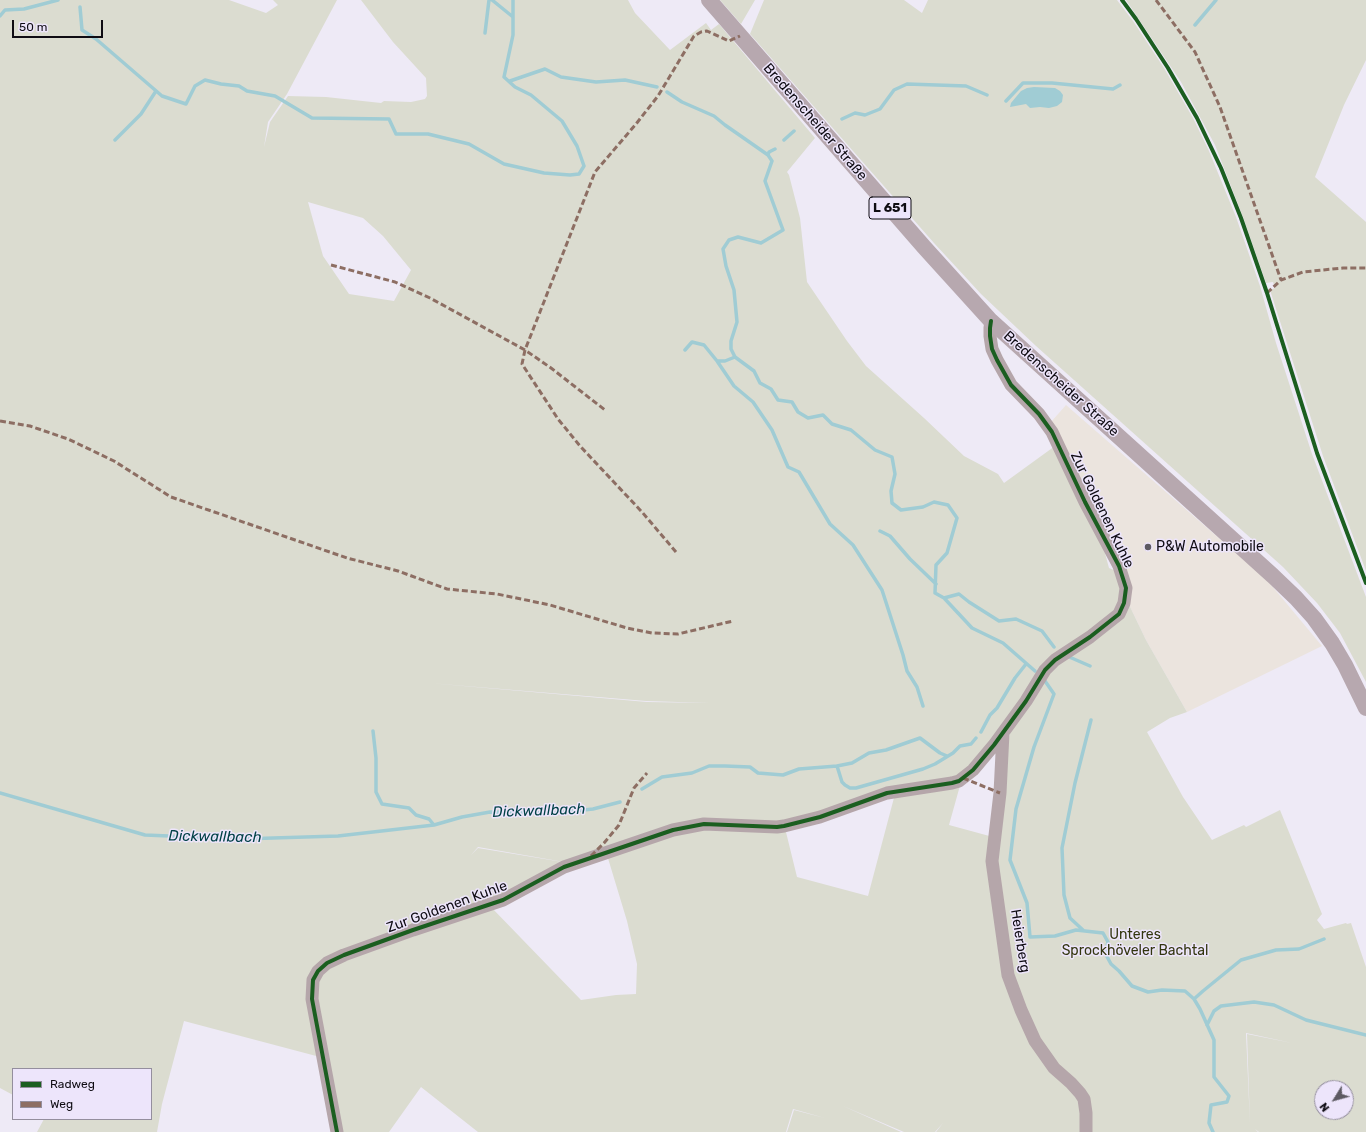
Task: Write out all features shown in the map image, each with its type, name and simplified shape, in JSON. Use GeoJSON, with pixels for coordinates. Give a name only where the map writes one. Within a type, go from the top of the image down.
{"type":"FeatureCollection","features":[{"type":"Feature","properties":{"kind":"main road","name":"Bredenscheider Straße"},"geometry":{"type":"LineString","coordinates":[[709,0],[924,247],[991,321],[1274,576],[1296,598],[1314,618],[1332,644],[1345,665],[1366,708]]}},
{"type":"Feature","properties":{"kind":"street","name":"Zur Goldenen Kuhle"},"geometry":{"type":"LineString","coordinates":[[337,1132],[312,999],[314,980],[318,971],[327,963],[344,955],[413,930],[503,900],[564,867],[673,830],[704,824],[784,826],[820,816],[887,793],[952,783],[964,778],[973,770],[1003,732],[1045,670],[1055,660],[1090,637],[1119,614],[1124,603],[1126,588],[1116,558],[1085,502],[1052,432],[1039,414],[1011,385],[996,360],[990,336],[991,321]]}},
{"type":"Feature","properties":{"kind":"street","name":"Heierberg"},"geometry":{"type":"LineString","coordinates":[[1003,732],[1000,793],[992,861],[1008,975],[1021,1010],[1035,1041],[1054,1068],[1071,1082],[1084,1099],[1086,1132]]}},
{"type":"Feature","properties":{"kind":"shaded area"},"geometry":{"type":"Polygon","coordinates":[[[1066,405],[1267,580],[1322,646],[1187,712],[1146,640],[1122,590],[1051,422],[1066,405]]]}},
{"type":"Feature","properties":{"kind":"green space","name":"Unteres Sprockhöveler Bachtal"},"geometry":{"type":"Polygon","coordinates":[[[0,0],[229,0],[266,13],[278,5],[273,0],[337,0],[287,94],[268,122],[264,147],[270,122],[288,96],[326,97],[381,103],[384,101],[411,102],[425,99],[427,96],[426,78],[393,42],[361,0],[628,0],[635,13],[670,50],[706,23],[711,30],[719,24],[815,138],[787,172],[800,218],[807,282],[847,341],[866,366],[964,456],[998,474],[1004,483],[1055,446],[1102,542],[1109,568],[1116,571],[1122,590],[1146,640],[1187,712],[1170,718],[1147,732],[1183,797],[1212,840],[1244,825],[1246,827],[1280,810],[1322,914],[1317,920],[1324,929],[1351,923],[1366,967],[1366,1132],[1259,1132],[1255,1129],[1258,1132],[1089,1132],[1087,1105],[1085,1099],[1087,1132],[936,1132],[943,1123],[935,1132],[904,1132],[843,1106],[901,1132],[787,1132],[794,1110],[825,1118],[793,1109],[786,1132],[478,1132],[421,1087],[389,1132],[340,1132],[316,1007],[315,988],[319,977],[330,965],[456,918],[491,907],[581,1000],[636,994],[637,964],[627,921],[607,855],[663,835],[713,825],[769,830],[785,828],[797,877],[868,896],[895,794],[954,782],[919,785],[799,820],[771,825],[724,821],[696,824],[670,830],[596,854],[595,852],[564,862],[478,847],[471,855],[478,848],[563,862],[512,894],[345,951],[316,967],[309,987],[310,1012],[320,1057],[184,1021],[162,1104],[157,1132],[37,1132],[43,1120],[152,1120],[152,1068],[12,1068],[12,1094],[0,1088],[0,0]],[[308,202],[323,256],[349,294],[394,301],[411,270],[383,236],[363,218],[308,202]],[[429,683],[647,702],[710,703],[646,701],[429,683]],[[1011,726],[977,770],[961,782],[949,825],[993,837],[991,862],[1007,976],[1033,1043],[1047,1056],[1037,1041],[1009,973],[994,860],[997,810],[1011,726]],[[1246,1033],[1250,1124],[1247,1034],[1292,1043],[1246,1033]]]}},
{"type":"Feature","properties":{"kind":"green space"},"geometry":{"type":"Polygon","coordinates":[[[720,0],[755,0],[741,24],[720,0]]]}},
{"type":"Feature","properties":{"kind":"green space"},"geometry":{"type":"Polygon","coordinates":[[[764,0],[904,0],[922,13],[928,0],[1117,0],[1133,21],[1164,68],[1193,118],[1209,151],[1236,217],[1260,286],[1276,343],[1312,454],[1366,597],[1366,682],[1340,633],[1317,603],[1283,567],[1036,346],[981,294],[934,243],[750,34],[764,0]]]}},
{"type":"Feature","properties":{"kind":"green space"},"geometry":{"type":"Polygon","coordinates":[[[1126,0],[1366,0],[1366,60],[1344,105],[1315,177],[1366,222],[1366,571],[1323,456],[1270,290],[1275,288],[1273,282],[1266,283],[1243,217],[1215,145],[1181,82],[1126,0]]]}},
{"type":"Feature","properties":{"kind":"water"},"geometry":{"type":"Polygon","coordinates":[[[1034,87],[1055,88],[1063,95],[1062,102],[1057,106],[1049,108],[1030,108],[1026,104],[1010,107],[1011,103],[1021,91],[1034,87]]]}},
{"type":"Feature","properties":{"kind":"waterway"},"geometry":{"type":"LineString","coordinates":[[0,16],[5,10],[24,9],[58,0]]}},
{"type":"Feature","properties":{"kind":"waterway"},"geometry":{"type":"LineString","coordinates":[[485,33],[489,0]]}},
{"type":"Feature","properties":{"kind":"waterway"},"geometry":{"type":"LineString","coordinates":[[492,0],[513,17]]}},
{"type":"Feature","properties":{"kind":"waterway"},"geometry":{"type":"LineString","coordinates":[[80,7],[82,30],[96,39],[162,96],[186,104],[195,86],[205,80],[239,86],[247,91],[275,96],[312,118],[389,119],[396,134],[428,134],[469,144],[504,164],[544,173],[570,175],[579,174],[584,166],[577,146],[562,121],[531,95],[515,87],[504,77],[513,35],[513,0]]}},
{"type":"Feature","properties":{"kind":"waterway"},"geometry":{"type":"LineString","coordinates":[[1195,25],[1216,0]]}},
{"type":"Feature","properties":{"kind":"waterway"},"geometry":{"type":"LineString","coordinates":[[510,81],[545,69],[561,77],[596,82],[625,80],[657,87]]}},
{"type":"Feature","properties":{"kind":"waterway"},"geometry":{"type":"LineString","coordinates":[[1006,101],[1023,83],[1052,83],[1113,89],[1120,85]]}},
{"type":"Feature","properties":{"kind":"waterway"},"geometry":{"type":"LineString","coordinates":[[842,119],[855,113],[865,115],[880,109],[894,90],[907,84],[966,86],[987,95]]}},
{"type":"Feature","properties":{"kind":"waterway"},"geometry":{"type":"LineString","coordinates":[[115,140],[141,114],[156,91]]}},
{"type":"Feature","properties":{"kind":"waterway"},"geometry":{"type":"LineString","coordinates":[[667,92],[682,102],[714,116],[768,155],[772,161],[765,181],[783,230],[761,243],[738,237],[729,240],[723,249],[726,266],[734,290],[737,322],[731,341],[731,349],[735,357],[754,371],[760,383],[771,389],[778,400],[792,402],[798,412],[808,418],[823,415],[832,424],[851,430],[875,450],[892,457],[895,474],[891,491],[892,503],[901,510],[923,507],[934,502],[948,505],[957,518],[947,553],[936,565],[935,593],[944,598],[972,628],[1003,643],[1035,671]]}},
{"type":"Feature","properties":{"kind":"waterway"},"geometry":{"type":"LineString","coordinates":[[784,140],[794,131]]}},
{"type":"Feature","properties":{"kind":"waterway"},"geometry":{"type":"LineString","coordinates":[[768,155],[769,152],[775,149]]}},
{"type":"Feature","properties":{"kind":"waterway"},"geometry":{"type":"LineString","coordinates":[[685,350],[692,342],[704,345],[734,386],[753,402],[772,430],[788,467],[799,472],[830,524],[853,545],[882,590],[907,671],[917,687],[923,706]]}},
{"type":"Feature","properties":{"kind":"waterway"},"geometry":{"type":"LineString","coordinates":[[717,361],[725,361],[735,357]]}},
{"type":"Feature","properties":{"kind":"waterway"},"geometry":{"type":"LineString","coordinates":[[880,531],[890,536],[910,559],[936,584]]}},
{"type":"Feature","properties":{"kind":"waterway"},"geometry":{"type":"LineString","coordinates":[[944,598],[959,594],[999,621],[1016,619],[1042,631],[1054,647]]}},
{"type":"Feature","properties":{"kind":"waterway"},"geometry":{"type":"LineString","coordinates":[[1067,656],[1090,666]]}},
{"type":"Feature","properties":{"kind":"waterway","name":"Dickwallbach"},"geometry":{"type":"LineString","coordinates":[[981,732],[990,715],[997,708],[1015,678],[1026,664]]}},
{"type":"Feature","properties":{"kind":"waterway"},"geometry":{"type":"LineString","coordinates":[[1045,681],[1054,694],[1034,747],[1016,809],[1010,860],[1027,903],[1030,937],[1055,936],[1076,930],[1103,933],[1108,942],[1105,953],[1111,964],[1132,986],[1148,992],[1162,990],[1185,991],[1194,999],[1214,1040],[1214,1077],[1229,1096],[1227,1102],[1211,1105],[1209,1123],[1213,1132]]}},
{"type":"Feature","properties":{"kind":"waterway"},"geometry":{"type":"LineString","coordinates":[[1084,931],[1070,918],[1064,895],[1062,848],[1075,783],[1091,720]]}},
{"type":"Feature","properties":{"kind":"waterway","name":"Dickwallbach"},"geometry":{"type":"LineString","coordinates":[[373,731],[376,758],[376,792],[382,804],[409,808],[416,815],[429,819],[434,825],[462,817],[490,812],[555,813],[593,809],[620,802]]}},
{"type":"Feature","properties":{"kind":"waterway","name":"Dickwallbach"},"geometry":{"type":"LineString","coordinates":[[837,766],[852,763],[869,753],[886,750],[920,738],[940,753],[947,756]]}},
{"type":"Feature","properties":{"kind":"waterway","name":"Dickwallbach"},"geometry":{"type":"LineString","coordinates":[[642,789],[662,777],[692,773],[709,766],[750,767],[758,773],[783,775],[799,769],[837,766],[842,782],[850,788],[856,788],[923,769],[935,764],[953,753],[960,746],[971,744],[976,738]]}},
{"type":"Feature","properties":{"kind":"waterway","name":"Dickwallbach"},"geometry":{"type":"LineString","coordinates":[[0,793],[145,835],[241,839],[338,836],[434,825]]}},
{"type":"Feature","properties":{"kind":"waterway"},"geometry":{"type":"LineString","coordinates":[[1194,999],[1241,960],[1276,950],[1299,949],[1324,939]]}},
{"type":"Feature","properties":{"kind":"waterway"},"geometry":{"type":"LineString","coordinates":[[1207,1025],[1214,1011],[1221,1006],[1254,1002],[1274,1005],[1306,1020],[1366,1035]]}},
{"type":"Feature","properties":{"kind":"marked path"},"geometry":{"type":"LineString","coordinates":[[1156,0],[1195,52],[1220,107],[1281,280]]}},
{"type":"Feature","properties":{"kind":"marked path"},"geometry":{"type":"LineString","coordinates":[[676,552],[642,512],[580,446],[558,419],[522,364],[525,350],[595,172],[658,96],[694,36],[701,32],[707,31],[729,41],[740,36]]}},
{"type":"Feature","properties":{"kind":"marked path"},"geometry":{"type":"LineString","coordinates":[[331,265],[395,282],[430,298],[525,350],[605,410]]}},
{"type":"Feature","properties":{"kind":"marked path"},"geometry":{"type":"LineString","coordinates":[[1267,293],[1281,280],[1303,272],[1343,268],[1366,268]]}},
{"type":"Feature","properties":{"kind":"marked path"},"geometry":{"type":"LineString","coordinates":[[0,421],[30,426],[68,439],[114,461],[171,497],[347,558],[398,571],[447,589],[497,594],[550,605],[627,628],[652,633],[678,634],[733,621]]}},
{"type":"Feature","properties":{"kind":"marked path"},"geometry":{"type":"LineString","coordinates":[[591,856],[619,825],[634,788],[647,773]]}},
{"type":"Feature","properties":{"kind":"marked path"},"geometry":{"type":"LineString","coordinates":[[963,778],[1000,793]]}},
{"type":"Feature","properties":{"kind":"cycle path"},"geometry":{"type":"LineString","coordinates":[[1122,0],[1168,68],[1197,118],[1221,168],[1241,218],[1267,293],[1317,453],[1366,583]]}},
{"type":"Feature","properties":{"kind":"cycle path"},"geometry":{"type":"LineString","coordinates":[[337,1132],[312,999],[313,980],[318,971],[327,963],[344,955],[413,930],[503,900],[564,867],[673,830],[704,824],[784,826],[820,817],[887,793],[959,781],[973,770],[994,745],[1026,701],[1045,670],[1055,660],[1090,637],[1119,614],[1124,603],[1126,588],[1119,566],[1085,502],[1052,432],[1039,414],[1011,385],[997,360],[992,349],[990,336],[991,321]]}},
{"type":"Feature","properties":{"kind":"place","name":"P&W Automobile"},"geometry":{"type":"Point","coordinates":[1148,547]}}]}
